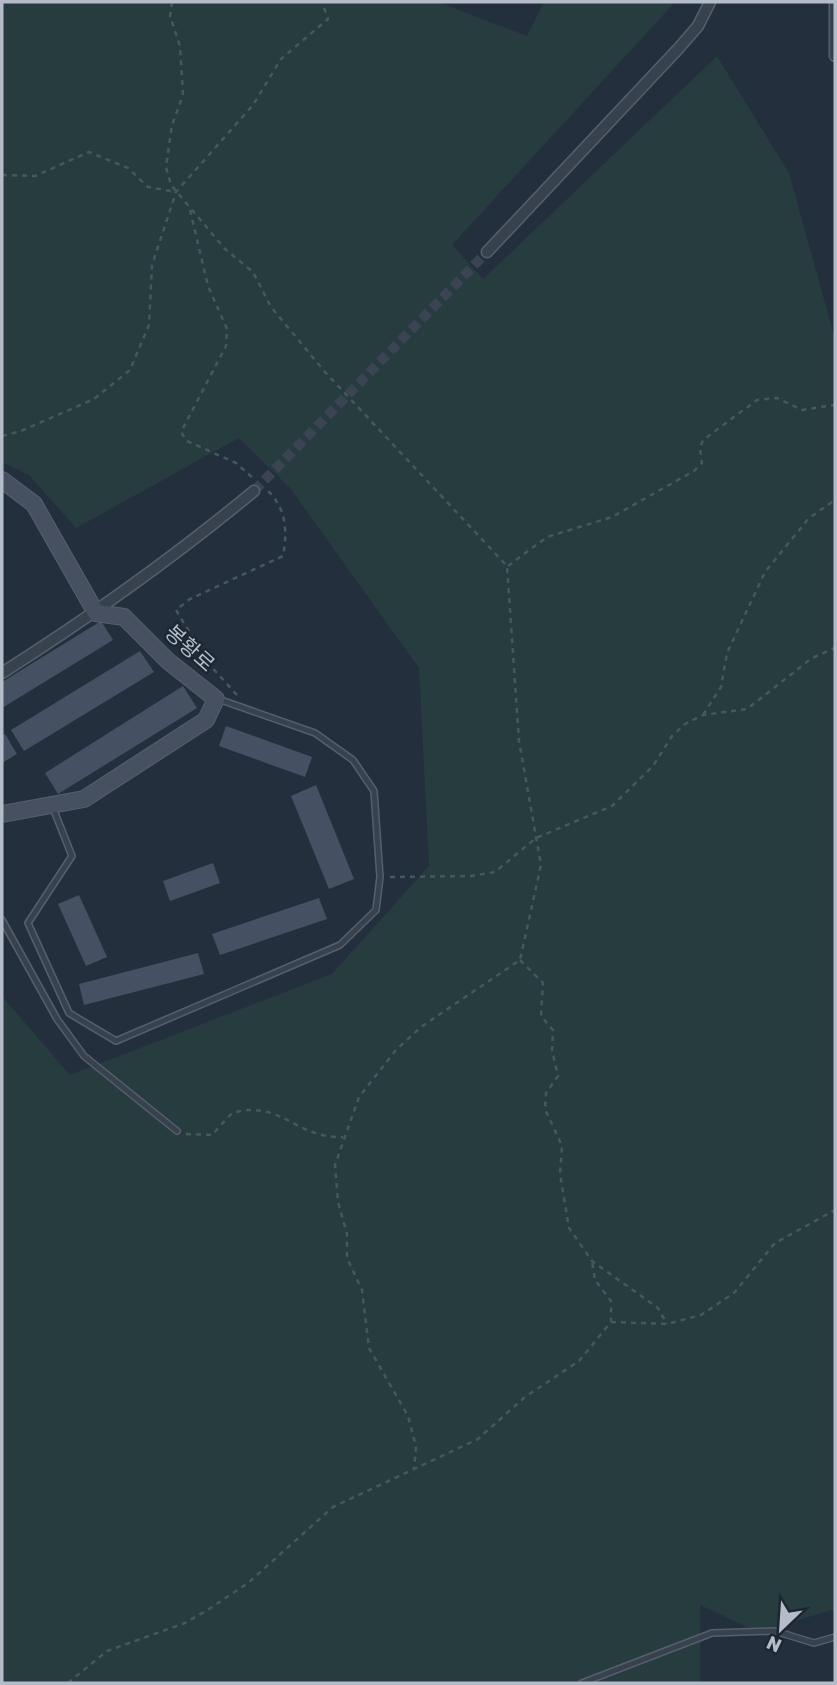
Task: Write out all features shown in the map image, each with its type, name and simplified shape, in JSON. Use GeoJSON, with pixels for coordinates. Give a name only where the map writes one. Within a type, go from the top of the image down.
{"type":"FeatureCollection","features":[{"type":"Feature","properties":{"kind":"street"},"geometry":{"type":"LineString","coordinates":[[487,252],[678,49],[698,26],[710,2]]}},
{"type":"Feature","properties":{"kind":"street"},"geometry":{"type":"LineString","coordinates":[[835,2],[835,56]]}},
{"type":"Feature","properties":{"kind":"street"},"geometry":{"type":"LineString","coordinates":[[2,480],[34,504],[96,613]]}},
{"type":"Feature","properties":{"kind":"street"},"geometry":{"type":"LineString","coordinates":[[2,673],[96,613],[182,551],[254,491]]}},
{"type":"Feature","properties":{"kind":"street","name":"봉황로"},"geometry":{"type":"LineString","coordinates":[[2,814],[84,799],[206,720],[216,699],[168,661],[124,617],[96,613]]}},
{"type":"Feature","properties":{"kind":"lane"},"geometry":{"type":"LineString","coordinates":[[52,805],[72,856],[28,923],[69,1013],[116,1041],[340,945],[376,910],[380,877],[374,791],[353,760],[316,733],[216,699]]}},
{"type":"Feature","properties":{"kind":"lane"},"geometry":{"type":"LineString","coordinates":[[2,920],[57,1019],[84,1056],[177,1130]]}},
{"type":"Feature","properties":{"kind":"lane"},"geometry":{"type":"LineString","coordinates":[[582,1683],[712,1633],[775,1631],[814,1643],[835,1637]]}},
{"type":"Feature","properties":{"kind":"path"},"geometry":{"type":"LineString","coordinates":[[172,2],[170,16],[180,46],[183,96],[172,125],[166,167],[168,180],[225,249],[253,272],[271,307],[325,372],[508,566],[519,741],[541,874],[520,960],[408,1037],[362,1092],[343,1137],[335,1165],[340,1215],[347,1234],[347,1258],[362,1290],[369,1348],[408,1416],[416,1447],[414,1469]]}},
{"type":"Feature","properties":{"kind":"path"},"geometry":{"type":"LineString","coordinates":[[2,436],[21,431],[94,399],[130,370],[149,325],[152,265],[176,192],[253,105],[281,59],[328,19],[322,2]]}},
{"type":"Feature","properties":{"kind":"path"},"geometry":{"type":"LineString","coordinates":[[2,176],[34,176],[89,152],[128,168],[148,187],[176,192]]}},
{"type":"Feature","properties":{"kind":"path"},"geometry":{"type":"LineString","coordinates":[[189,207],[208,286],[228,337],[226,346],[181,432],[187,441],[236,463],[279,501],[287,534],[283,556],[190,599],[176,610],[208,663],[237,694],[236,706]]}},
{"type":"Feature","properties":{"kind":"path"},"geometry":{"type":"LineString","coordinates":[[508,566],[547,537],[612,517],[694,471],[702,463],[699,447],[703,440],[752,402],[777,398],[802,410],[835,405]]}},
{"type":"Feature","properties":{"kind":"path"},"geometry":{"type":"LineString","coordinates":[[703,715],[721,687],[727,653],[765,572],[809,518],[835,500]]}},
{"type":"Feature","properties":{"kind":"path"},"geometry":{"type":"LineString","coordinates":[[380,877],[488,874],[536,838],[612,806],[653,766],[678,730],[703,715],[747,709],[812,658],[835,648]]}},
{"type":"Feature","properties":{"kind":"path"},"geometry":{"type":"LineString","coordinates":[[520,960],[543,983],[541,1016],[553,1030],[552,1050],[558,1076],[546,1093],[545,1108],[562,1146],[560,1174],[569,1228],[593,1261],[658,1308],[667,1324]]}},
{"type":"Feature","properties":{"kind":"path"},"geometry":{"type":"LineString","coordinates":[[177,1130],[208,1136],[232,1113],[265,1109],[278,1113],[313,1135],[343,1137]]}},
{"type":"Feature","properties":{"kind":"path"},"geometry":{"type":"LineString","coordinates":[[611,1321],[667,1324],[701,1315],[740,1287],[775,1243],[835,1210]]}},
{"type":"Feature","properties":{"kind":"path"},"geometry":{"type":"LineString","coordinates":[[68,1683],[107,1651],[185,1623],[209,1609],[248,1583],[333,1507],[478,1439],[525,1397],[579,1361],[611,1321],[611,1301],[595,1280],[593,1261]]}},
{"type":"Feature","properties":{"kind":"green space"},"geometry":{"type":"Polygon","coordinates":[[[2,2],[438,2],[527,36],[544,2],[675,2],[452,245],[483,279],[717,56],[789,173],[835,339],[835,1609],[758,1632],[700,1605],[700,1683],[2,1683],[2,996],[70,1075],[332,974],[429,866],[419,668],[290,488],[239,438],[76,528],[29,475],[2,462],[2,2]]]}},
{"type":"Feature","properties":{"kind":"building"},"geometry":{"type":"Polygon","coordinates":[[[101,621],[113,640],[2,708],[2,682],[101,621]]]}},
{"type":"Feature","properties":{"kind":"building"},"geometry":{"type":"Polygon","coordinates":[[[140,651],[154,672],[24,751],[11,730],[140,651]]]}},
{"type":"Feature","properties":{"kind":"building"},"geometry":{"type":"Polygon","coordinates":[[[183,686],[197,708],[58,794],[45,773],[183,686]]]}},
{"type":"Feature","properties":{"kind":"building"},"geometry":{"type":"Polygon","coordinates":[[[226,726],[312,757],[305,777],[219,746],[226,726]]]}},
{"type":"Feature","properties":{"kind":"building"},"geometry":{"type":"Polygon","coordinates":[[[5,734],[17,754],[2,763],[2,735],[5,734]]]}},
{"type":"Feature","properties":{"kind":"building"},"geometry":{"type":"Polygon","coordinates":[[[316,785],[354,879],[329,889],[291,796],[316,785]]]}},
{"type":"Feature","properties":{"kind":"building"},"geometry":{"type":"Polygon","coordinates":[[[213,863],[220,883],[170,901],[163,881],[213,863]]]}},
{"type":"Feature","properties":{"kind":"building"},"geometry":{"type":"Polygon","coordinates":[[[79,895],[107,957],[86,966],[58,904],[79,895]]]}},
{"type":"Feature","properties":{"kind":"building"},"geometry":{"type":"Polygon","coordinates":[[[319,898],[327,919],[220,955],[212,934],[319,898]]]}},
{"type":"Feature","properties":{"kind":"building"},"geometry":{"type":"Polygon","coordinates":[[[198,953],[204,974],[84,1005],[79,984],[198,953]]]}},
{"type":"Feature","properties":{"kind":"tunnel"},"geometry":{"type":"LineString","coordinates":[[254,491],[487,252]]}}]}
